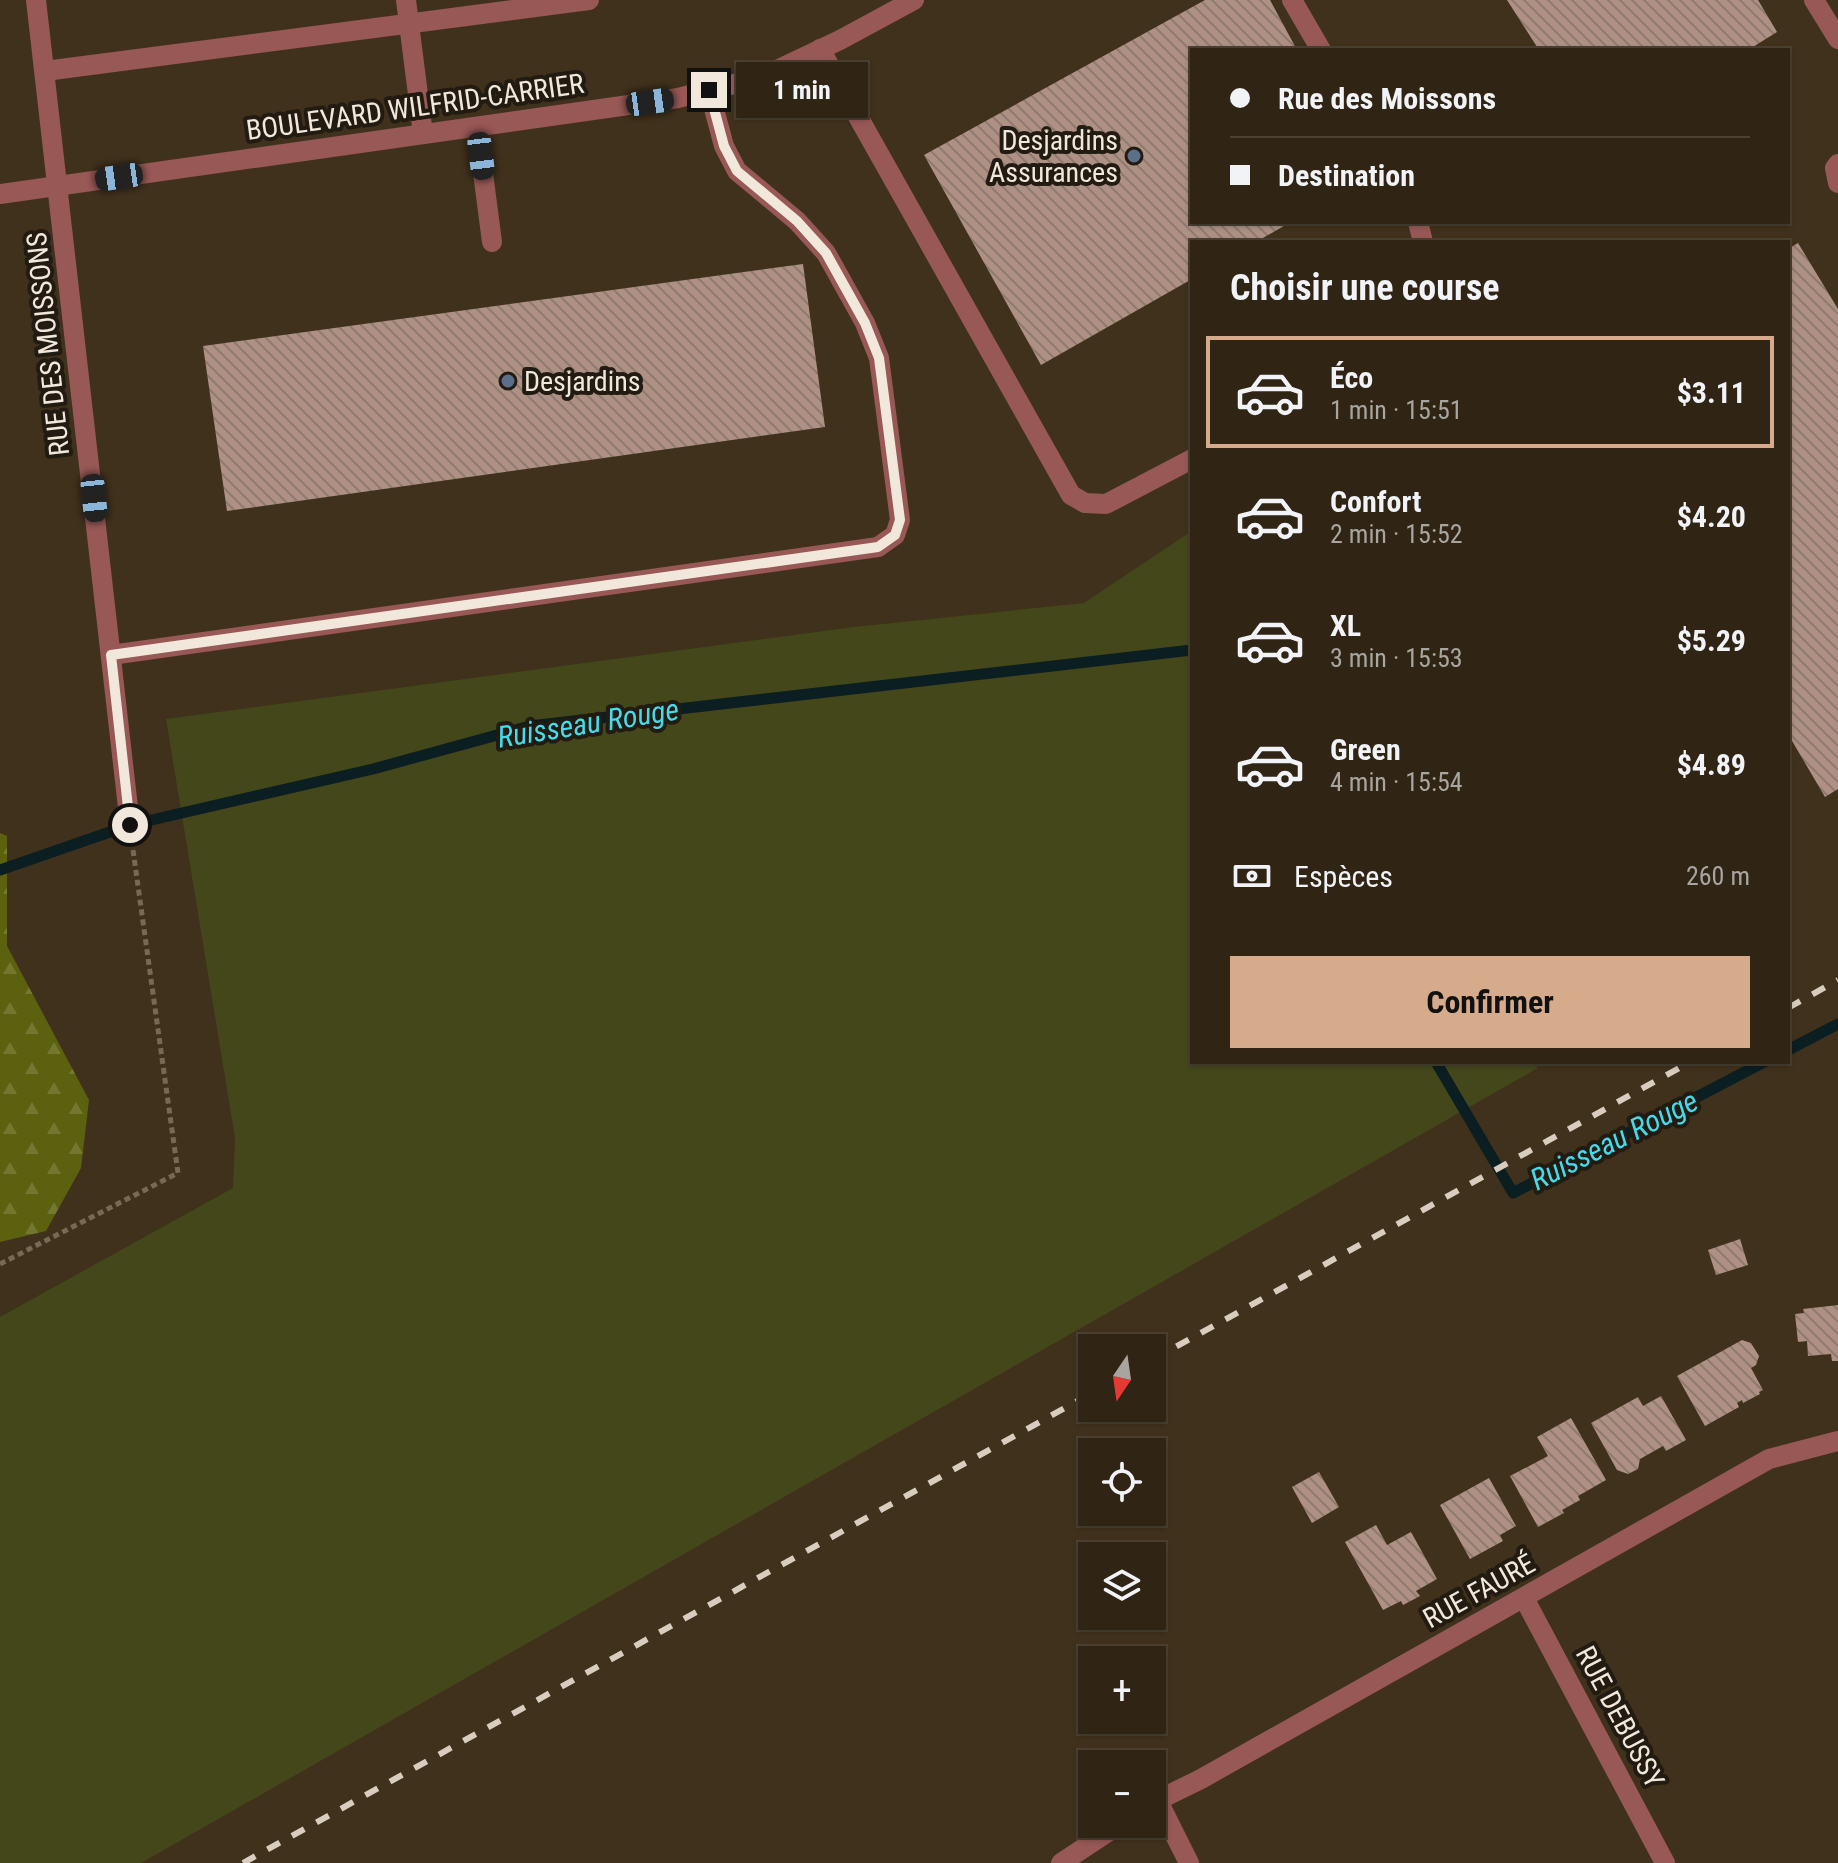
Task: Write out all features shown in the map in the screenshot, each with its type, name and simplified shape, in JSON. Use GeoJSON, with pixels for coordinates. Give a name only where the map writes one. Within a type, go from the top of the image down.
{"type":"FeatureCollection","features":[{"type":"Feature","properties":{"kind":"street","name":"RUE DES MOISSONS"},"geometry":{"type":"LineString","coordinates":[[36,0],[130,825]]}},
{"type":"Feature","properties":{"kind":"street"},"geometry":{"type":"LineString","coordinates":[[406,0],[423,134]]}},
{"type":"Feature","properties":{"kind":"street"},"geometry":{"type":"LineString","coordinates":[[45,71],[589,0]]}},
{"type":"Feature","properties":{"kind":"street","name":"BOULEVARD WILFRID-CARRIER"},"geometry":{"type":"LineString","coordinates":[[0,194],[678,98],[762,77],[914,0]]}},
{"type":"Feature","properties":{"kind":"street"},"geometry":{"type":"LineString","coordinates":[[1292,0],[1320,48]]}},
{"type":"Feature","properties":{"kind":"street"},"geometry":{"type":"LineString","coordinates":[[1814,0],[1838,39]]}},
{"type":"Feature","properties":{"kind":"street"},"geometry":{"type":"LineString","coordinates":[[820,49],[1071,495],[1085,503],[1106,504],[1190,460]]}},
{"type":"Feature","properties":{"kind":"street"},"geometry":{"type":"LineString","coordinates":[[111,655],[878,547],[895,535],[900,520],[879,358],[865,323],[826,253],[797,221],[737,171],[724,146],[709,90]]}},
{"type":"Feature","properties":{"kind":"street"},"geometry":{"type":"LineString","coordinates":[[477,127],[492,242]]}},
{"type":"Feature","properties":{"kind":"street"},"geometry":{"type":"LineString","coordinates":[[1838,164],[1835,168],[1838,183]]}},
{"type":"Feature","properties":{"kind":"street","name":"RUE FAURÉ"},"geometry":{"type":"LineString","coordinates":[[1166,1796],[1201,1779],[1769,1459],[1838,1441]]}},
{"type":"Feature","properties":{"kind":"street","name":"RUE DEBUSSY"},"geometry":{"type":"LineString","coordinates":[[1524,1598],[1665,1863]]}},
{"type":"Feature","properties":{"kind":"street"},"geometry":{"type":"LineString","coordinates":[[1166,1821],[1189,1863]]}},
{"type":"Feature","properties":{"kind":"street"},"geometry":{"type":"LineString","coordinates":[[1061,1863],[1099,1838]]}},
{"type":"Feature","properties":{"kind":"path"},"geometry":{"type":"LineString","coordinates":[[0,1264],[178,1173],[130,825]]}},
{"type":"Feature","properties":{"kind":"green space"},"geometry":{"type":"Polygon","coordinates":[[[1190,532],[1190,1064],[1535,1064],[1538,1068],[141,1863],[0,1863],[0,1317],[233,1188],[235,1138],[166,719],[854,627],[1084,603],[1190,532]]]}},
{"type":"Feature","properties":{"kind":"green space"},"geometry":{"type":"Polygon","coordinates":[[[0,833],[7,836],[7,946],[89,1100],[81,1168],[46,1231],[0,1242],[0,833]]]}},
{"type":"Feature","properties":{"kind":"building"},"geometry":{"type":"Polygon","coordinates":[[[1205,0],[1270,0],[1296,48],[1190,48],[1190,224],[1288,224],[1260,240],[1190,240],[1190,280],[1041,365],[924,155],[1205,0]]]}},
{"type":"Feature","properties":{"kind":"building"},"geometry":{"type":"Polygon","coordinates":[[[1507,0],[1758,0],[1777,32],[1751,48],[1538,48],[1507,0]]]}},
{"type":"Feature","properties":{"kind":"building"},"geometry":{"type":"Polygon","coordinates":[[[1798,243],[1838,309],[1838,789],[1825,797],[1790,737],[1790,248],[1798,243]]]}},
{"type":"Feature","properties":{"kind":"building"},"geometry":{"type":"Polygon","coordinates":[[[803,264],[825,427],[227,511],[203,346],[803,264]]]}},
{"type":"Feature","properties":{"kind":"building"},"geometry":{"type":"Polygon","coordinates":[[[1740,1239],[1748,1265],[1716,1275],[1708,1250],[1740,1239]]]}},
{"type":"Feature","properties":{"kind":"building"},"geometry":{"type":"Polygon","coordinates":[[[1838,1305],[1838,1361],[1832,1361],[1831,1354],[1808,1356],[1807,1341],[1798,1342],[1795,1314],[1804,1313],[1803,1309],[1838,1305]]]}},
{"type":"Feature","properties":{"kind":"building"},"geometry":{"type":"Polygon","coordinates":[[[1742,1340],[1751,1343],[1759,1356],[1756,1365],[1751,1368],[1763,1390],[1743,1403],[1742,1400],[1737,1403],[1739,1407],[1705,1426],[1677,1376],[1742,1340]]]}},
{"type":"Feature","properties":{"kind":"building"},"geometry":{"type":"Polygon","coordinates":[[[1661,1396],[1686,1440],[1666,1451],[1663,1446],[1640,1459],[1638,1469],[1628,1474],[1617,1470],[1591,1423],[1638,1397],[1643,1406],[1661,1396]]]}},
{"type":"Feature","properties":{"kind":"building"},"geometry":{"type":"Polygon","coordinates":[[[1571,1418],[1606,1480],[1578,1496],[1580,1500],[1562,1510],[1564,1513],[1538,1527],[1510,1476],[1548,1456],[1537,1437],[1571,1418]]]}},
{"type":"Feature","properties":{"kind":"building"},"geometry":{"type":"Polygon","coordinates":[[[1319,1472],[1339,1507],[1312,1523],[1292,1487],[1319,1472]]]}},
{"type":"Feature","properties":{"kind":"building"},"geometry":{"type":"Polygon","coordinates":[[[1489,1478],[1516,1526],[1500,1535],[1503,1541],[1470,1559],[1440,1505],[1489,1478]]]}},
{"type":"Feature","properties":{"kind":"building"},"geometry":{"type":"Polygon","coordinates":[[[1376,1525],[1387,1545],[1411,1532],[1437,1579],[1416,1591],[1420,1596],[1403,1605],[1401,1601],[1383,1610],[1345,1542],[1376,1525]]]}},
{"type":"Feature","properties":{"kind":"waterway","name":"Ruisseau Rouge"},"geometry":{"type":"LineString","coordinates":[[0,870],[130,825],[373,769],[530,726],[1190,650]]}},
{"type":"Feature","properties":{"kind":"waterway","name":"Ruisseau Rouge"},"geometry":{"type":"LineString","coordinates":[[1790,1049],[1838,1024]]}},
{"type":"Feature","properties":{"kind":"waterway","name":"Ruisseau Rouge"},"geometry":{"type":"LineString","coordinates":[[1437,1064],[1513,1193],[1760,1064]]}},
{"type":"Feature","properties":{"kind":"railway"},"geometry":{"type":"LineString","coordinates":[[1790,1007],[1838,980]]}},
{"type":"Feature","properties":{"kind":"railway"},"geometry":{"type":"LineString","coordinates":[[1166,1352],[1686,1064]]}},
{"type":"Feature","properties":{"kind":"railway"},"geometry":{"type":"LineString","coordinates":[[243,1863],[1078,1401]]}},
{"type":"Feature","properties":{"kind":"place","name":"Desjardins Assurances"},"geometry":{"type":"Point","coordinates":[1134,156]}},
{"type":"Feature","properties":{"kind":"place","name":"Desjardins"},"geometry":{"type":"Point","coordinates":[508,381]}},
{"type":"Feature","properties":{"kind":"route"},"geometry":{"type":"LineString","coordinates":[[130,825],[111,655],[878,547],[895,535],[900,520],[898,493],[879,358],[865,323],[826,253],[797,221],[737,171],[724,146],[709,90]]}}]}
